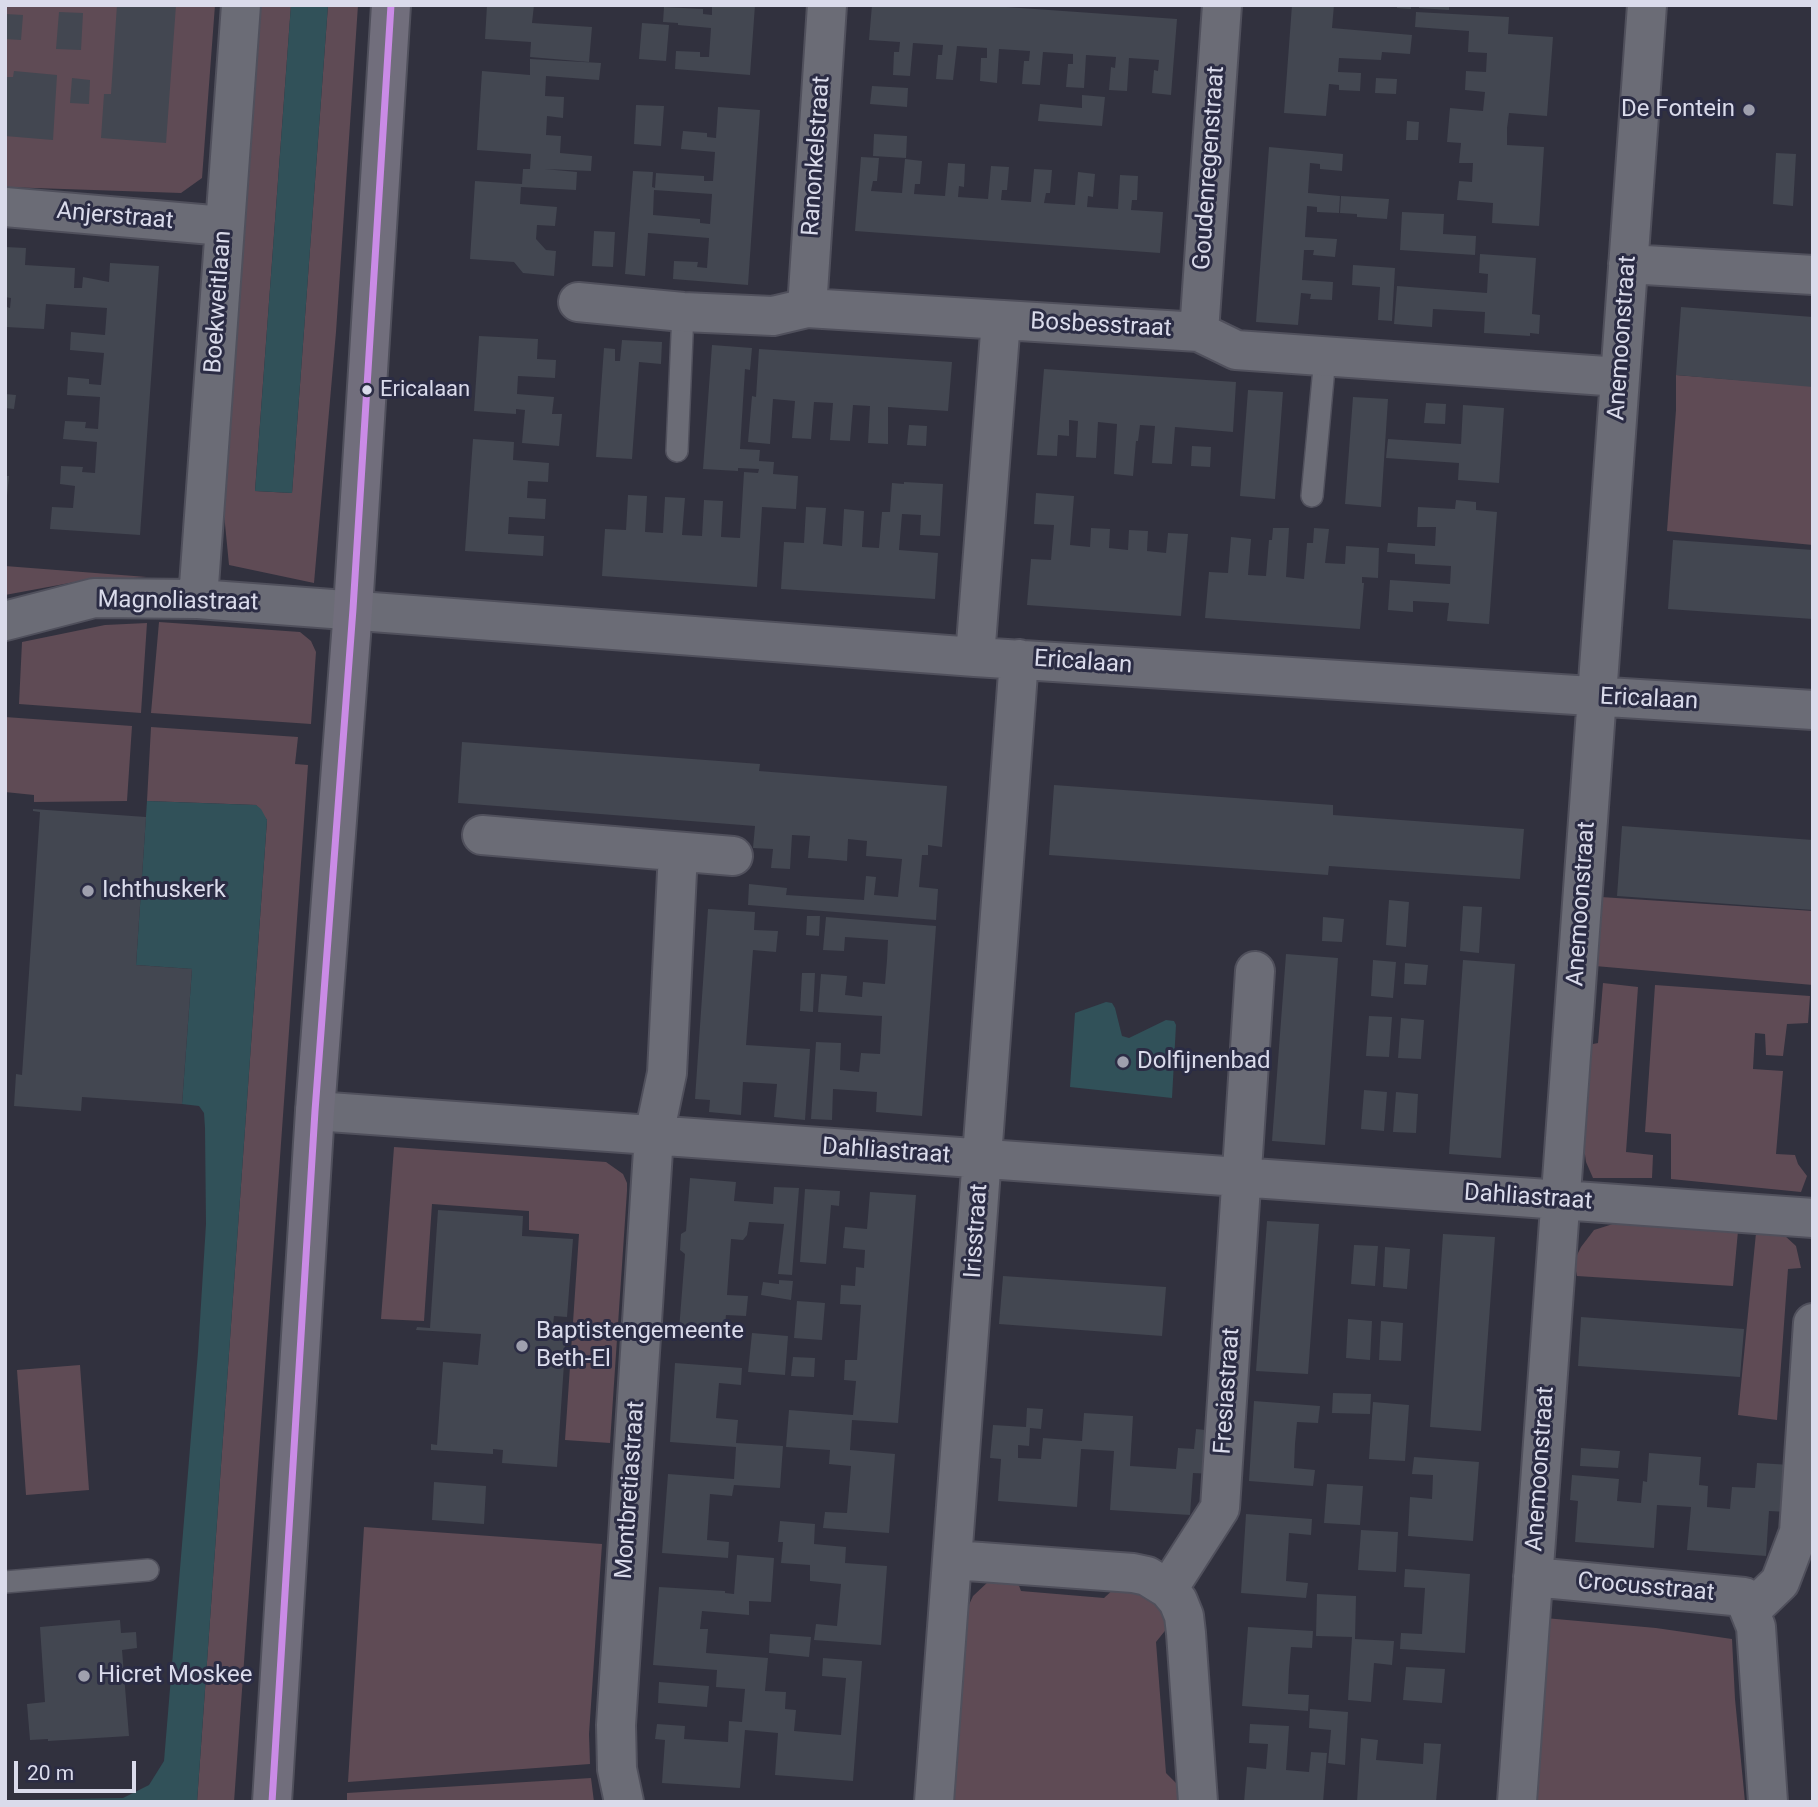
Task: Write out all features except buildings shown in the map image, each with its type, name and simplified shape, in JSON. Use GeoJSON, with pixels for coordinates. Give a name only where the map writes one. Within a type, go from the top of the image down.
{"type":"FeatureCollection","features":[{"type":"Feature","properties":{"kind":"street","name":"Boekweitlaan"},"geometry":{"type":"LineString","coordinates":[[198,599],[241,5]]}},
{"type":"Feature","properties":{"kind":"street"},"geometry":{"type":"LineString","coordinates":[[272,1802],[315,1111],[353,609],[391,5]]}},
{"type":"Feature","properties":{"kind":"street","name":"Ranonkelstraat"},"geometry":{"type":"LineString","coordinates":[[807,308],[827,5]]}},
{"type":"Feature","properties":{"kind":"street","name":"Goudenregenstraat"},"geometry":{"type":"LineString","coordinates":[[1199,332],[1222,5]]}},
{"type":"Feature","properties":{"kind":"street","name":"Anemoonstraat"},"geometry":{"type":"LineString","coordinates":[[1517,1802],[1647,5]]}},
{"type":"Feature","properties":{"kind":"street","name":"Anjerstraat"},"geometry":{"type":"LineString","coordinates":[[5,207],[224,226]]}},
{"type":"Feature","properties":{"kind":"street"},"geometry":{"type":"LineString","coordinates":[[1628,264],[1813,275]]}},
{"type":"Feature","properties":{"kind":"street","name":"Bosbesstraat"},"geometry":{"type":"LineString","coordinates":[[578,302],[683,312],[773,316],[807,308],[1199,332],[1236,350],[1620,377]]}},
{"type":"Feature","properties":{"kind":"street"},"geometry":{"type":"LineString","coordinates":[[975,657],[1001,320]]}},
{"type":"Feature","properties":{"kind":"street","name":"Magnoliastraat"},"geometry":{"type":"LineString","coordinates":[[5,621],[94,598],[198,599],[353,609]]}},
{"type":"Feature","properties":{"kind":"street","name":"Ericalaan"},"geometry":{"type":"LineString","coordinates":[[353,609],[975,657],[1813,710]]}},
{"type":"Feature","properties":{"kind":"street","name":"Irisstraat"},"geometry":{"type":"LineString","coordinates":[[933,1802],[1019,659]]}},
{"type":"Feature","properties":{"kind":"street"},"geometry":{"type":"LineString","coordinates":[[482,835],[733,856]]}},
{"type":"Feature","properties":{"kind":"street"},"geometry":{"type":"LineString","coordinates":[[654,1135],[667,1073],[678,852]]}},
{"type":"Feature","properties":{"kind":"street"},"geometry":{"type":"LineString","coordinates":[[1242,1177],[1255,971]]}},
{"type":"Feature","properties":{"kind":"street","name":"Dahliastraat"},"geometry":{"type":"LineString","coordinates":[[315,1111],[1813,1218]]}},
{"type":"Feature","properties":{"kind":"street","name":"Montbretiastraat"},"geometry":{"type":"LineString","coordinates":[[624,1802],[617,1769],[616,1725],[654,1135]]}},
{"type":"Feature","properties":{"kind":"street","name":"Fresiastraat"},"geometry":{"type":"LineString","coordinates":[[1168,1589],[1220,1508],[1242,1177]]}},
{"type":"Feature","properties":{"kind":"street"},"geometry":{"type":"LineString","coordinates":[[1768,1802],[1756,1627],[1750,1611],[1780,1582],[1799,1532],[1813,1323]]}},
{"type":"Feature","properties":{"kind":"street"},"geometry":{"type":"LineString","coordinates":[[953,1560],[1133,1573],[1147,1576],[1168,1589],[1178,1601],[1184,1616],[1198,1802]]}},
{"type":"Feature","properties":{"kind":"street","name":"Crocusstraat"},"geometry":{"type":"LineString","coordinates":[[1533,1577],[1744,1597],[1750,1611]]}},
{"type":"Feature","properties":{"kind":"lane"},"geometry":{"type":"LineString","coordinates":[[677,451],[683,312]]}},
{"type":"Feature","properties":{"kind":"lane"},"geometry":{"type":"LineString","coordinates":[[1312,496],[1325,356]]}},
{"type":"Feature","properties":{"kind":"lane"},"geometry":{"type":"LineString","coordinates":[[5,1582],[148,1570]]}},
{"type":"Feature","properties":{"kind":"shaded area"},"geometry":{"type":"Polygon","coordinates":[[[5,5],[215,5],[202,178],[181,193],[5,187],[5,5]]]}},
{"type":"Feature","properties":{"kind":"shaded area"},"geometry":{"type":"Polygon","coordinates":[[[258,5],[291,5],[255,491],[292,493],[328,5],[358,5],[336,332],[314,583],[229,565],[221,483],[258,5]]]}},
{"type":"Feature","properties":{"kind":"shaded area"},"geometry":{"type":"Polygon","coordinates":[[[291,5],[328,5],[292,493],[255,491],[291,5]]]}},
{"type":"Feature","properties":{"kind":"shaded area"},"geometry":{"type":"Polygon","coordinates":[[[1676,375],[1813,386],[1813,545],[1667,531],[1676,375]]]}},
{"type":"Feature","properties":{"kind":"shaded area"},"geometry":{"type":"Polygon","coordinates":[[[5,566],[147,577],[75,582],[5,595],[5,566]]]}},
{"type":"Feature","properties":{"kind":"shaded area"},"geometry":{"type":"Polygon","coordinates":[[[159,622],[300,632],[311,641],[316,652],[311,724],[151,713],[159,622]]]}},
{"type":"Feature","properties":{"kind":"shaded area"},"geometry":{"type":"Polygon","coordinates":[[[147,623],[141,713],[19,704],[22,642],[105,625],[147,623]]]}},
{"type":"Feature","properties":{"kind":"shaded area"},"geometry":{"type":"Polygon","coordinates":[[[5,717],[132,726],[127,801],[34,802],[34,795],[5,792],[5,717]]]}},
{"type":"Feature","properties":{"kind":"shaded area"},"geometry":{"type":"Polygon","coordinates":[[[151,727],[298,737],[295,764],[308,765],[234,1802],[197,1802],[267,820],[256,805],[147,801],[151,727]]]}},
{"type":"Feature","properties":{"kind":"shaded area"},"geometry":{"type":"Polygon","coordinates":[[[147,801],[256,805],[267,820],[197,1802],[23,1802],[123,1798],[149,1785],[164,1761],[198,1352],[206,1224],[205,1128],[204,1113],[199,1106],[182,1104],[192,969],[136,965],[147,801]]]}},
{"type":"Feature","properties":{"kind":"shaded area"},"geometry":{"type":"Polygon","coordinates":[[[1601,897],[1813,911],[1813,985],[1595,966],[1601,897]]]}},
{"type":"Feature","properties":{"kind":"shaded area"},"geometry":{"type":"Polygon","coordinates":[[[1603,983],[1638,987],[1626,1152],[1653,1155],[1652,1178],[1593,1178],[1586,1162],[1583,1140],[1588,1045],[1598,1043],[1603,983]]]}},
{"type":"Feature","properties":{"kind":"shaded area"},"geometry":{"type":"Polygon","coordinates":[[[1655,985],[1810,996],[1808,1023],[1787,1024],[1783,1056],[1766,1055],[1765,1034],[1755,1033],[1753,1069],[1783,1071],[1776,1154],[1795,1155],[1807,1176],[1801,1192],[1671,1179],[1671,1134],[1645,1132],[1655,985]]]}},
{"type":"Feature","properties":{"kind":"shaded area","name":"Dolfijnenbad"},"geometry":{"type":"Polygon","coordinates":[[[1106,1002],[1112,1003],[1115,1008],[1122,1036],[1129,1038],[1166,1020],[1174,1021],[1176,1025],[1172,1098],[1070,1087],[1075,1013],[1106,1002]]]}},
{"type":"Feature","properties":{"kind":"shaded area"},"geometry":{"type":"Polygon","coordinates":[[[394,1147],[606,1162],[623,1174],[627,1191],[610,1443],[565,1440],[579,1234],[529,1230],[529,1211],[432,1204],[424,1321],[381,1319],[394,1147]]]}},
{"type":"Feature","properties":{"kind":"shaded area"},"geometry":{"type":"Polygon","coordinates":[[[1616,1223],[1738,1231],[1733,1286],[1577,1276],[1574,1261],[1581,1247],[1594,1230],[1616,1223]]]}},
{"type":"Feature","properties":{"kind":"shaded area"},"geometry":{"type":"Polygon","coordinates":[[[1756,1233],[1784,1235],[1796,1246],[1801,1268],[1788,1269],[1777,1420],[1738,1415],[1756,1233]]]}},
{"type":"Feature","properties":{"kind":"shaded area"},"geometry":{"type":"Polygon","coordinates":[[[80,1365],[89,1490],[26,1495],[17,1370],[80,1365]]]}},
{"type":"Feature","properties":{"kind":"shaded area"},"geometry":{"type":"Polygon","coordinates":[[[364,1527],[602,1544],[589,1734],[590,1764],[348,1782],[364,1527]]]}},
{"type":"Feature","properties":{"kind":"shaded area"},"geometry":{"type":"Polygon","coordinates":[[[989,1581],[1018,1583],[1021,1591],[1104,1598],[1117,1586],[1150,1596],[1164,1613],[1168,1627],[1156,1642],[1166,1773],[1179,1786],[1180,1802],[945,1802],[955,1777],[968,1607],[973,1596],[989,1581]]]}},
{"type":"Feature","properties":{"kind":"shaded area"},"geometry":{"type":"Polygon","coordinates":[[[1545,1618],[1656,1628],[1732,1639],[1745,1802],[1530,1802],[1545,1618]]]}},
{"type":"Feature","properties":{"kind":"shaded area"},"geometry":{"type":"Polygon","coordinates":[[[591,1778],[594,1802],[347,1802],[347,1793],[591,1778]]]}},
{"type":"Feature","properties":{"kind":"transit line"},"geometry":{"type":"LineString","coordinates":[[272,1802],[315,1111],[353,609],[391,5]]}},
{"type":"Feature","properties":{"kind":"place","name":"De Fontein"},"geometry":{"type":"Point","coordinates":[1749,110]}},
{"type":"Feature","properties":{"kind":"place","name":"Ericalaan"},"geometry":{"type":"Point","coordinates":[367,390]}},
{"type":"Feature","properties":{"kind":"place","name":"Ichthuskerk"},"geometry":{"type":"Point","coordinates":[88,891]}},
{"type":"Feature","properties":{"kind":"place","name":"Dolfijnenbad"},"geometry":{"type":"Point","coordinates":[1123,1062]}},
{"type":"Feature","properties":{"kind":"place","name":"Baptistengemeente Beth-El"},"geometry":{"type":"Point","coordinates":[522,1346]}},
{"type":"Feature","properties":{"kind":"place","name":"Hicret Moskee"},"geometry":{"type":"Point","coordinates":[84,1676]}}]}
